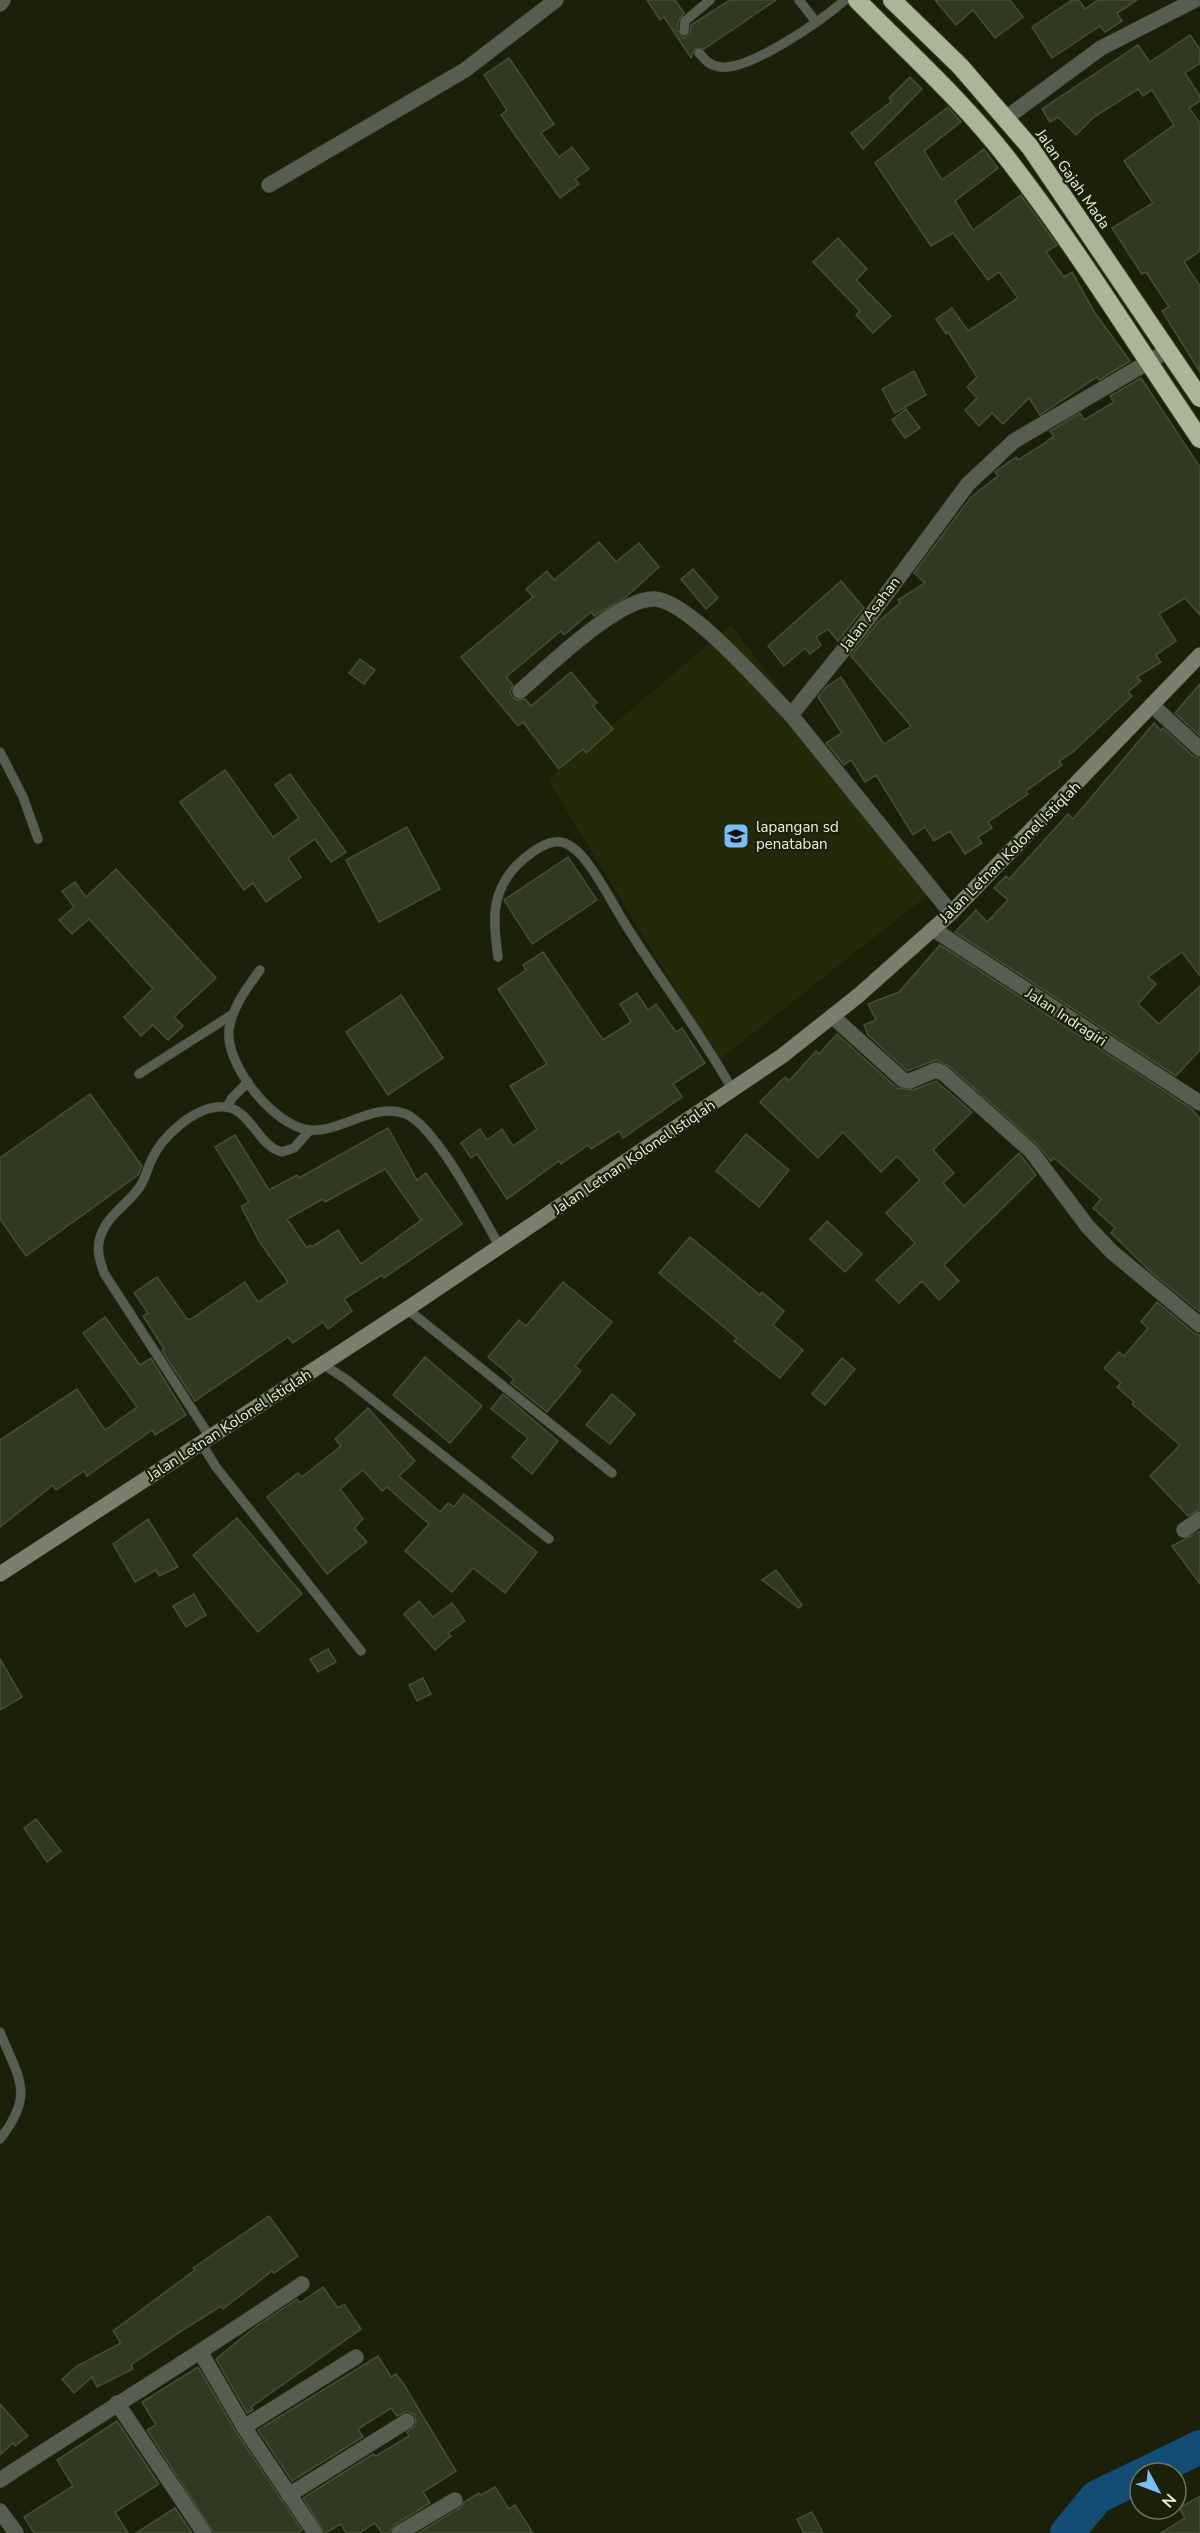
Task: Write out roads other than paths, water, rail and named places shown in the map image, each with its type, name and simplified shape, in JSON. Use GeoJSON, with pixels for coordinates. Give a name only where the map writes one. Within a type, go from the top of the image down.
{"type":"FeatureCollection","features":[{"type":"Feature","properties":{"kind":"highway"},"geometry":{"type":"LineString","coordinates":[[857,0],[972,117],[1006,157],[1070,242],[1200,438]]}},
{"type":"Feature","properties":{"kind":"highway","name":"Jalan Gajah Mada"},"geometry":{"type":"LineString","coordinates":[[892,0],[960,66],[1006,118],[1050,175],[1200,398]]}},
{"type":"Feature","properties":{"kind":"street"},"geometry":{"type":"LineString","coordinates":[[0,4],[3,0]]}},
{"type":"Feature","properties":{"kind":"street"},"geometry":{"type":"LineString","coordinates":[[269,185],[465,70],[556,0]]}},
{"type":"Feature","properties":{"kind":"street"},"geometry":{"type":"LineString","coordinates":[[1006,118],[1101,48],[1195,0]]}},
{"type":"Feature","properties":{"kind":"street","name":"Jalan Asahan"},"geometry":{"type":"LineString","coordinates":[[791,715],[862,627],[968,484],[1014,441],[1167,351]]}},
{"type":"Feature","properties":{"kind":"street"},"geometry":{"type":"LineString","coordinates":[[520,691],[598,625],[628,606],[653,599],[672,604],[698,621],[791,715],[951,913]]}},
{"type":"Feature","properties":{"kind":"street","name":"Jalan Letnan Kolonel Istiqlah"},"geometry":{"type":"LineString","coordinates":[[0,1574],[321,1363],[407,1310],[733,1091],[832,1016],[951,913],[1200,655]]}},
{"type":"Feature","properties":{"kind":"street"},"geometry":{"type":"LineString","coordinates":[[1153,705],[1200,749]]}},
{"type":"Feature","properties":{"kind":"street","name":"Jalan Indragiri"},"geometry":{"type":"LineString","coordinates":[[933,930],[1200,1103]]}},
{"type":"Feature","properties":{"kind":"street"},"geometry":{"type":"LineString","coordinates":[[832,1016],[903,1080],[910,1081],[932,1070],[943,1073],[1031,1151],[1088,1227],[1112,1252],[1200,1324]]}},
{"type":"Feature","properties":{"kind":"street"},"geometry":{"type":"LineString","coordinates":[[1184,1530],[1200,1519]]}},
{"type":"Feature","properties":{"kind":"street"},"geometry":{"type":"LineString","coordinates":[[0,2480],[117,2403],[201,2353],[302,2284]]}},
{"type":"Feature","properties":{"kind":"street"},"geometry":{"type":"LineString","coordinates":[[201,2353],[244,2427],[315,2533]]}},
{"type":"Feature","properties":{"kind":"street"},"geometry":{"type":"LineString","coordinates":[[244,2427],[356,2357]]}},
{"type":"Feature","properties":{"kind":"street"},"geometry":{"type":"LineString","coordinates":[[117,2403],[204,2533]]}},
{"type":"Feature","properties":{"kind":"street"},"geometry":{"type":"LineString","coordinates":[[289,2495],[407,2421]]}},
{"type":"Feature","properties":{"kind":"street"},"geometry":{"type":"LineString","coordinates":[[399,2533],[455,2500]]}},
{"type":"Feature","properties":{"kind":"street"},"geometry":{"type":"LineString","coordinates":[[0,2511],[16,2533]]}},
{"type":"Feature","properties":{"kind":"lane"},"geometry":{"type":"LineString","coordinates":[[684,32],[685,21],[710,0]]}},
{"type":"Feature","properties":{"kind":"lane"},"geometry":{"type":"LineString","coordinates":[[799,0],[816,22]]}},
{"type":"Feature","properties":{"kind":"lane"},"geometry":{"type":"LineString","coordinates":[[699,53],[708,63],[719,67],[735,67],[756,58],[816,22],[845,0]]}},
{"type":"Feature","properties":{"kind":"lane"},"geometry":{"type":"LineString","coordinates":[[0,752],[23,797],[38,839]]}},
{"type":"Feature","properties":{"kind":"lane"},"geometry":{"type":"LineString","coordinates":[[498,957],[494,912],[502,884],[520,862],[546,844],[558,841],[569,845],[586,861],[631,934],[717,1062],[733,1091]]}},
{"type":"Feature","properties":{"kind":"lane"},"geometry":{"type":"LineString","coordinates":[[260,969],[233,1014],[229,1031],[230,1047],[248,1082],[273,1113],[295,1127],[310,1130],[382,1112],[395,1111],[415,1120],[441,1151],[500,1247]]}},
{"type":"Feature","properties":{"kind":"lane"},"geometry":{"type":"LineString","coordinates":[[139,1074],[233,1014]]}},
{"type":"Feature","properties":{"kind":"lane"},"geometry":{"type":"LineString","coordinates":[[227,1107],[232,1098],[248,1082]]}},
{"type":"Feature","properties":{"kind":"lane"},"geometry":{"type":"LineString","coordinates":[[310,1130],[294,1148],[282,1152],[275,1150],[242,1114],[219,1106],[200,1113],[162,1142],[141,1185],[106,1224],[98,1250],[111,1285],[205,1440],[216,1467],[361,1651]]}},
{"type":"Feature","properties":{"kind":"lane"},"geometry":{"type":"LineString","coordinates":[[407,1310],[612,1473]]}},
{"type":"Feature","properties":{"kind":"lane"},"geometry":{"type":"LineString","coordinates":[[321,1363],[347,1380],[549,1539]]}},
{"type":"Feature","properties":{"kind":"lane"},"geometry":{"type":"LineString","coordinates":[[0,2032],[19,2074],[21,2087],[15,2115],[0,2139]]}},
{"type":"Feature","properties":{"kind":"waterway"},"geometry":{"type":"LineString","coordinates":[[1171,2461],[1200,2447]]}},
{"type":"Feature","properties":{"kind":"waterway"},"geometry":{"type":"LineString","coordinates":[[1067,2533],[1097,2497],[1128,2482]]}},
{"type":"Feature","properties":{"kind":"place","name":"lapangan sd penataban"},"geometry":{"type":"Point","coordinates":[736,836]}}]}
